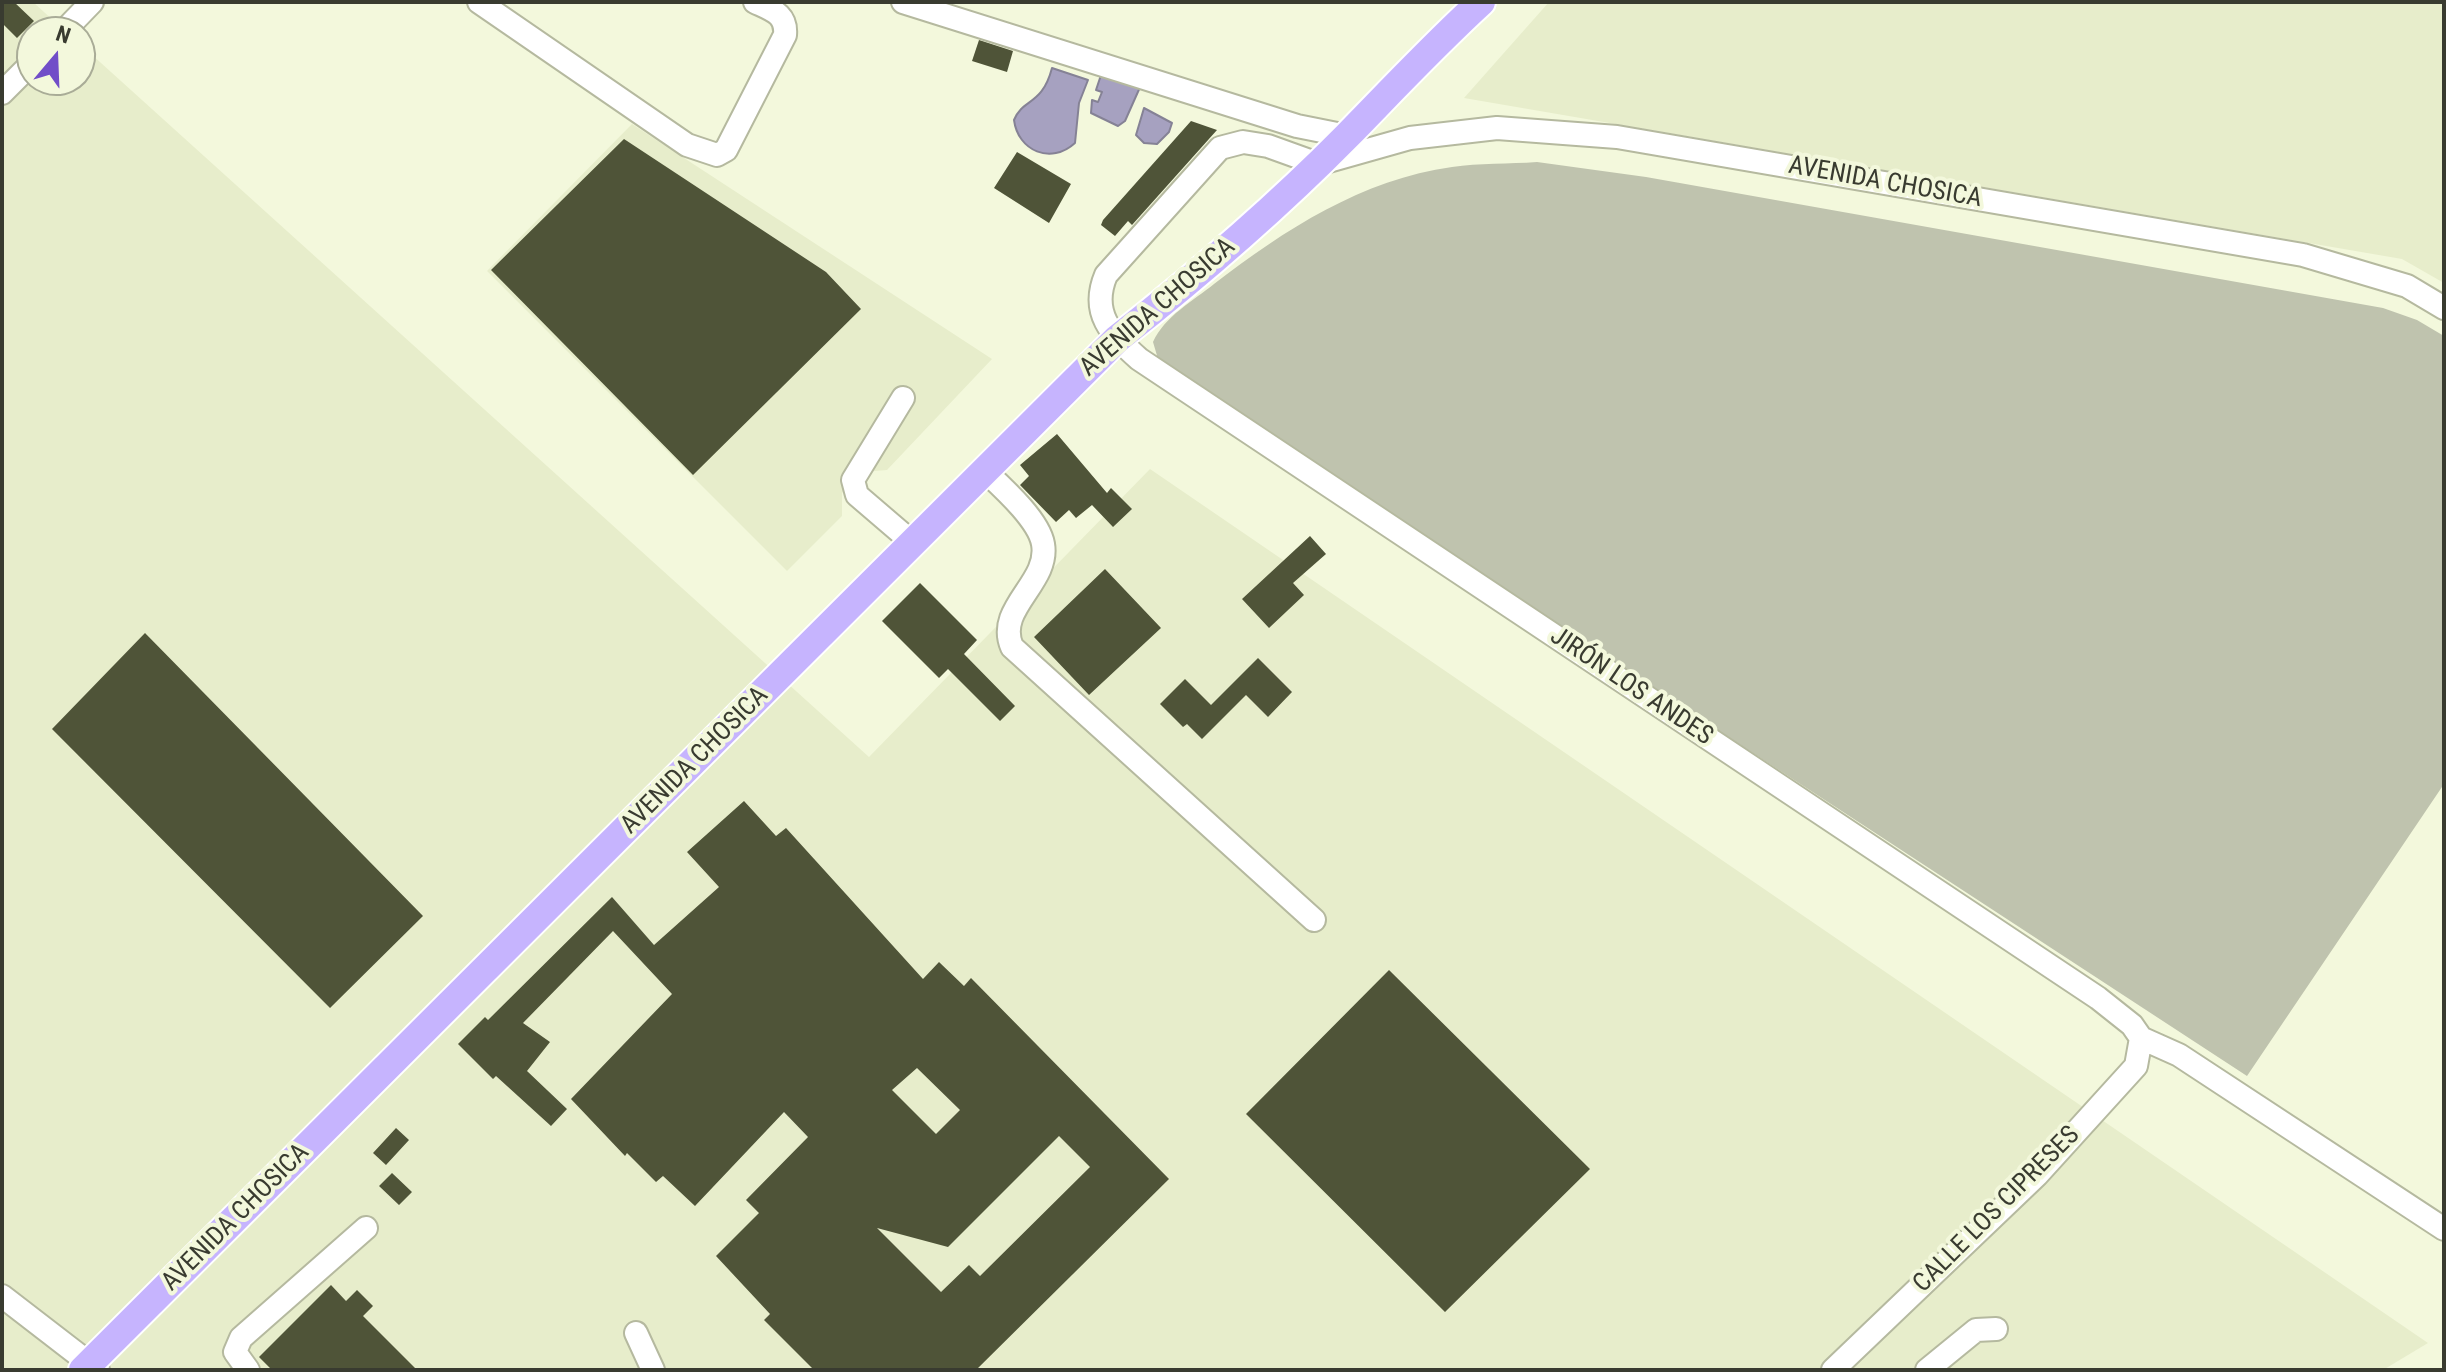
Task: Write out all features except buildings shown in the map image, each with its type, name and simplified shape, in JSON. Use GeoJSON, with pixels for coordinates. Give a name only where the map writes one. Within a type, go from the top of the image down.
{"type":"FeatureCollection","features":[{"type":"Feature","properties":{"kind":"main road","name":"AVENIDA CHOSICA"},"geometry":{"type":"LineString","coordinates":[[90,1368],[1117,339],[1197,276],[1318,164],[1407,70],[1481,2]]}},
{"type":"Feature","properties":{"kind":"street"},"geometry":{"type":"LineString","coordinates":[[479,2],[687,145],[717,155],[726,150],[785,35],[786,23],[779,13],[755,2]]}},
{"type":"Feature","properties":{"kind":"street"},"geometry":{"type":"LineString","coordinates":[[903,2],[928,6],[1297,126],[1347,136]]}},
{"type":"Feature","properties":{"kind":"street"},"geometry":{"type":"LineString","coordinates":[[949,2],[958,2]]}},
{"type":"Feature","properties":{"kind":"street","name":"AVENIDA CHOSICA"},"geometry":{"type":"LineString","coordinates":[[1318,164],[1410,138],[1497,128],[1617,137],[2303,255],[2407,286],[2444,308]]}},
{"type":"Feature","properties":{"kind":"street"},"geometry":{"type":"LineString","coordinates":[[1117,339],[1102,315],[1098,294],[1106,275],[1220,148],[1243,142],[1268,146],[1318,164]]}},
{"type":"Feature","properties":{"kind":"street","name":"JIRÓN LOS ANDES"},"geometry":{"type":"LineString","coordinates":[[1117,339],[1139,359],[2098,998],[2132,1025],[2141,1038]]}},
{"type":"Feature","properties":{"kind":"street"},"geometry":{"type":"LineString","coordinates":[[903,398],[853,480],[857,495],[913,543]]}},
{"type":"Feature","properties":{"kind":"street"},"geometry":{"type":"LineString","coordinates":[[985,471],[1019,505],[1043,542],[1042,564],[1009,621],[1007,635],[1012,647],[1314,920]]}},
{"type":"Feature","properties":{"kind":"street"},"geometry":{"type":"LineString","coordinates":[[2141,1038],[2179,1055],[2444,1229]]}},
{"type":"Feature","properties":{"kind":"street","name":"CALLE LOS CIPRESES"},"geometry":{"type":"LineString","coordinates":[[1833,1370],[2037,1175],[2136,1066],[2141,1038]]}},
{"type":"Feature","properties":{"kind":"street"},"geometry":{"type":"LineString","coordinates":[[248,1370],[235,1352],[241,1338],[366,1228]]}},
{"type":"Feature","properties":{"kind":"street"},"geometry":{"type":"LineString","coordinates":[[2,1296],[90,1368]]}},
{"type":"Feature","properties":{"kind":"street"},"geometry":{"type":"LineString","coordinates":[[1927,1370],[1976,1330],[1996,1329]]}},
{"type":"Feature","properties":{"kind":"street"},"geometry":{"type":"LineString","coordinates":[[636,1333],[653,1370]]}},
{"type":"Feature","properties":{"kind":"shaded area"},"geometry":{"type":"Polygon","coordinates":[[[2,2],[33,2],[48,16],[16,16],[16,96],[96,96],[96,58],[869,757],[1150,469],[2428,1343],[2383,1370],[2,1370],[2,2]]]}},
{"type":"Feature","properties":{"kind":"shaded area"},"geometry":{"type":"Polygon","coordinates":[[[1549,2],[2444,2],[2444,283],[2402,259],[1464,98],[1549,2]]]}},
{"type":"Feature","properties":{"kind":"shaded area"},"geometry":{"type":"Polygon","coordinates":[[[1052,68],[1088,80],[1079,103],[1075,143],[1066,150],[1046,154],[1029,147],[1022,140],[1014,120],[1043,89],[1052,68]]]}},
{"type":"Feature","properties":{"kind":"shaded area"},"geometry":{"type":"Polygon","coordinates":[[[1102,72],[1141,85],[1125,121],[1118,126],[1091,113],[1092,100],[1098,102],[1102,92],[1096,90],[1102,72]]]}},
{"type":"Feature","properties":{"kind":"shaded area"},"geometry":{"type":"Polygon","coordinates":[[[1144,108],[1172,123],[1169,132],[1157,144],[1144,143],[1136,135],[1144,108]]]}},
{"type":"Feature","properties":{"kind":"shaded area"},"geometry":{"type":"Polygon","coordinates":[[[632,124],[992,359],[887,470],[863,472],[842,493],[842,516],[787,571],[487,271],[632,124]]]}},
{"type":"Feature","properties":{"kind":"shaded area"},"geometry":{"type":"Polygon","coordinates":[[[1537,162],[1646,177],[2383,308],[2417,320],[2444,336],[2444,784],[2247,1076],[1167,370],[1158,359],[1153,342],[1172,317],[1268,245],[1326,210],[1356,195],[1419,173],[1462,166],[1537,162]]]}}]}
